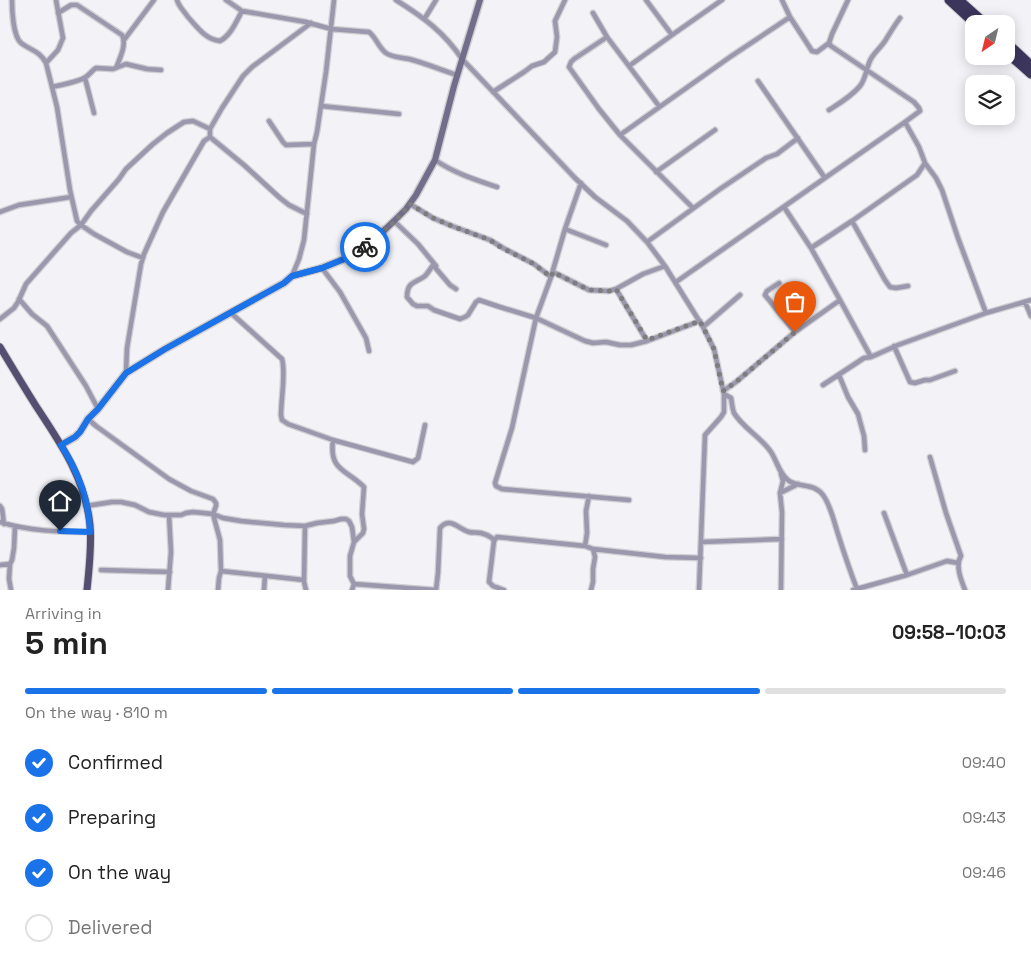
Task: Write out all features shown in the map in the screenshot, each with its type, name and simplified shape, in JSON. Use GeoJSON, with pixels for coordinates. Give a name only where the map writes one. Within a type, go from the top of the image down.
{"type":"FeatureCollection","features":[{"type":"Feature","properties":{"kind":"highway"},"geometry":{"type":"LineString","coordinates":[[949,0],[965,15]]}},
{"type":"Feature","properties":{"kind":"highway"},"geometry":{"type":"LineString","coordinates":[[959,0],[976,15]]}},
{"type":"Feature","properties":{"kind":"highway"},"geometry":{"type":"LineString","coordinates":[[1015,50],[1031,65]]}},
{"type":"Feature","properties":{"kind":"highway"},"geometry":{"type":"LineString","coordinates":[[1015,60],[1031,74]]}},
{"type":"Feature","properties":{"kind":"main road"},"geometry":{"type":"LineString","coordinates":[[0,347],[78,475],[90,524],[87,590]]}},
{"type":"Feature","properties":{"kind":"street"},"geometry":{"type":"LineString","coordinates":[[12,0],[13,17],[18,39],[22,44],[37,52],[44,58],[46,63],[57,107],[71,197],[77,220],[94,234],[127,252],[143,258]]}},
{"type":"Feature","properties":{"kind":"street"},"geometry":{"type":"LineString","coordinates":[[46,63],[58,50],[63,38],[56,0]]}},
{"type":"Feature","properties":{"kind":"street"},"geometry":{"type":"LineString","coordinates":[[116,68],[124,40],[154,0]]}},
{"type":"Feature","properties":{"kind":"street"},"geometry":{"type":"LineString","coordinates":[[226,0],[242,11],[311,23],[331,29],[369,32],[380,47],[394,57],[407,58],[457,75]]}},
{"type":"Feature","properties":{"kind":"street"},"geometry":{"type":"LineString","coordinates":[[292,276],[304,240],[314,144],[321,106],[334,0]]}},
{"type":"Feature","properties":{"kind":"street"},"geometry":{"type":"LineString","coordinates":[[396,0],[425,18],[451,43],[462,59],[534,136],[595,197],[627,222],[647,242],[676,282],[700,321],[714,349],[723,392],[724,412],[705,435],[699,590]]}},
{"type":"Feature","properties":{"kind":"street"},"geometry":{"type":"LineString","coordinates":[[425,18],[436,0]]}},
{"type":"Feature","properties":{"kind":"street"},"geometry":{"type":"LineString","coordinates":[[61,445],[80,432],[88,419],[126,373],[165,349],[284,283],[292,276],[322,268],[356,253],[394,222],[410,204],[436,160],[457,75],[480,0]]}},
{"type":"Feature","properties":{"kind":"street"},"geometry":{"type":"LineString","coordinates":[[493,92],[532,66],[544,62],[554,52],[557,37],[555,20],[565,0]]}},
{"type":"Feature","properties":{"kind":"street"},"geometry":{"type":"LineString","coordinates":[[646,0],[672,36]]}},
{"type":"Feature","properties":{"kind":"street"},"geometry":{"type":"LineString","coordinates":[[629,66],[722,0]]}},
{"type":"Feature","properties":{"kind":"street"},"geometry":{"type":"LineString","coordinates":[[782,0],[790,17],[813,52],[817,52],[829,43],[848,0]]}},
{"type":"Feature","properties":{"kind":"street"},"geometry":{"type":"LineString","coordinates":[[176,1],[201,32],[214,40],[220,41],[234,27],[242,11]]}},
{"type":"Feature","properties":{"kind":"street"},"geometry":{"type":"LineString","coordinates":[[58,13],[71,5],[77,5],[122,35],[124,40]]}},
{"type":"Feature","properties":{"kind":"street"},"geometry":{"type":"LineString","coordinates":[[593,13],[607,36],[659,106]]}},
{"type":"Feature","properties":{"kind":"street"},"geometry":{"type":"LineString","coordinates":[[620,135],[659,106],[790,17]]}},
{"type":"Feature","properties":{"kind":"street"},"geometry":{"type":"LineString","coordinates":[[829,110],[856,90],[864,80],[866,69],[872,57],[900,18]]}},
{"type":"Feature","properties":{"kind":"street"},"geometry":{"type":"LineString","coordinates":[[307,214],[280,198],[210,136],[210,129],[243,76],[252,67],[311,23]]}},
{"type":"Feature","properties":{"kind":"street"},"geometry":{"type":"LineString","coordinates":[[607,36],[574,59],[569,66],[620,135],[693,208]]}},
{"type":"Feature","properties":{"kind":"street"},"geometry":{"type":"LineString","coordinates":[[676,282],[920,111],[914,102],[829,43]]}},
{"type":"Feature","properties":{"kind":"street"},"geometry":{"type":"LineString","coordinates":[[52,87],[85,78],[93,69],[116,68],[126,64],[146,70],[160,70]]}},
{"type":"Feature","properties":{"kind":"street"},"geometry":{"type":"LineString","coordinates":[[85,78],[94,113]]}},
{"type":"Feature","properties":{"kind":"street"},"geometry":{"type":"LineString","coordinates":[[758,81],[825,178]]}},
{"type":"Feature","properties":{"kind":"street"},"geometry":{"type":"LineString","coordinates":[[321,106],[399,114]]}},
{"type":"Feature","properties":{"kind":"street"},"geometry":{"type":"LineString","coordinates":[[269,121],[286,145],[314,144]]}},
{"type":"Feature","properties":{"kind":"street"},"geometry":{"type":"LineString","coordinates":[[0,319],[14,308],[26,284],[70,233],[81,225],[126,169],[167,133],[184,122],[197,123],[210,129]]}},
{"type":"Feature","properties":{"kind":"street"},"geometry":{"type":"LineString","coordinates":[[905,122],[919,147],[925,163],[942,190],[986,313]]}},
{"type":"Feature","properties":{"kind":"street"},"geometry":{"type":"LineString","coordinates":[[656,172],[715,130]]}},
{"type":"Feature","properties":{"kind":"street"},"geometry":{"type":"LineString","coordinates":[[126,373],[127,348],[143,258],[163,212],[204,141],[210,136]]}},
{"type":"Feature","properties":{"kind":"street"},"geometry":{"type":"LineString","coordinates":[[647,242],[693,208],[766,158],[777,154],[798,138]]}},
{"type":"Feature","properties":{"kind":"street"},"geometry":{"type":"LineString","coordinates":[[436,160],[457,172],[498,187]]}},
{"type":"Feature","properties":{"kind":"street"},"geometry":{"type":"LineString","coordinates":[[811,248],[917,175],[925,163]]}},
{"type":"Feature","properties":{"kind":"street"},"geometry":{"type":"LineString","coordinates":[[581,183],[552,275],[536,318],[512,428],[495,483],[496,486],[502,489],[629,500]]}},
{"type":"Feature","properties":{"kind":"street"},"geometry":{"type":"LineString","coordinates":[[0,212],[19,205],[71,197]]}},
{"type":"Feature","properties":{"kind":"street"},"geometry":{"type":"LineString","coordinates":[[410,204],[433,218],[490,240],[552,275],[589,290],[609,291],[616,289],[643,274],[665,266]]}},
{"type":"Feature","properties":{"kind":"street"},"geometry":{"type":"LineString","coordinates":[[784,207],[811,248],[871,357]]}},
{"type":"Feature","properties":{"kind":"street"},"geometry":{"type":"LineString","coordinates":[[852,221],[890,287],[908,286]]}},
{"type":"Feature","properties":{"kind":"street"},"geometry":{"type":"LineString","coordinates":[[394,222],[418,244],[436,266],[433,265],[425,275],[415,281],[408,291],[407,297],[417,306],[428,306],[436,311],[461,319],[470,313],[479,300],[536,318],[586,342],[606,342],[625,345],[647,340],[700,321]]}},
{"type":"Feature","properties":{"kind":"street"},"geometry":{"type":"LineString","coordinates":[[565,229],[606,245]]}},
{"type":"Feature","properties":{"kind":"street"},"geometry":{"type":"LineString","coordinates":[[433,265],[450,285],[456,289]]}},
{"type":"Feature","properties":{"kind":"street"},"geometry":{"type":"LineString","coordinates":[[322,268],[340,292],[366,338],[369,351]]}},
{"type":"Feature","properties":{"kind":"street"},"geometry":{"type":"LineString","coordinates":[[779,283],[766,291],[765,295],[795,332]]}},
{"type":"Feature","properties":{"kind":"street"},"geometry":{"type":"LineString","coordinates":[[616,289],[647,340]]}},
{"type":"Feature","properties":{"kind":"street"},"geometry":{"type":"LineString","coordinates":[[703,327],[740,296]]}},
{"type":"Feature","properties":{"kind":"street"},"geometry":{"type":"LineString","coordinates":[[19,299],[32,314],[47,326],[86,386],[98,409]]}},
{"type":"Feature","properties":{"kind":"street"},"geometry":{"type":"LineString","coordinates":[[723,392],[795,332],[840,300]]}},
{"type":"Feature","properties":{"kind":"street"},"geometry":{"type":"LineString","coordinates":[[823,385],[864,358],[986,313],[1031,300]]}},
{"type":"Feature","properties":{"kind":"street"},"geometry":{"type":"LineString","coordinates":[[1025,302],[1031,316]]}},
{"type":"Feature","properties":{"kind":"street"},"geometry":{"type":"LineString","coordinates":[[231,313],[282,360],[281,411],[282,420],[288,424],[333,440],[413,462],[418,458],[425,425]]}},
{"type":"Feature","properties":{"kind":"street"},"geometry":{"type":"LineString","coordinates":[[894,346],[910,382],[930,380],[955,371]]}},
{"type":"Feature","properties":{"kind":"street"},"geometry":{"type":"LineString","coordinates":[[839,375],[848,397],[858,414],[864,436],[865,450]]}},
{"type":"Feature","properties":{"kind":"street"},"geometry":{"type":"LineString","coordinates":[[723,392],[731,398],[733,411],[770,450],[781,473],[783,481],[780,493],[782,512],[781,590]]}},
{"type":"Feature","properties":{"kind":"street"},"geometry":{"type":"LineString","coordinates":[[88,419],[169,479],[191,491],[213,499],[216,503],[214,514],[220,540],[221,571],[218,590]]}},
{"type":"Feature","properties":{"kind":"street"},"geometry":{"type":"LineString","coordinates":[[333,440],[332,455],[335,462],[364,487],[363,534],[354,542]]}},
{"type":"Feature","properties":{"kind":"street"},"geometry":{"type":"LineString","coordinates":[[930,457],[961,556],[958,563],[964,590]]}},
{"type":"Feature","properties":{"kind":"street"},"geometry":{"type":"LineString","coordinates":[[781,473],[789,481],[813,486],[824,496],[855,589],[907,575],[947,561],[958,563]]}},
{"type":"Feature","properties":{"kind":"street"},"geometry":{"type":"LineString","coordinates":[[780,493],[798,484]]}},
{"type":"Feature","properties":{"kind":"street"},"geometry":{"type":"LineString","coordinates":[[585,546],[587,533],[586,512],[589,496]]}},
{"type":"Feature","properties":{"kind":"street"},"geometry":{"type":"LineString","coordinates":[[86,506],[121,502],[149,512],[168,515],[181,515],[193,512],[269,524],[305,526],[317,522],[324,523],[346,519],[352,527],[354,542],[349,567],[350,576],[354,584],[352,590]]}},
{"type":"Feature","properties":{"kind":"street"},"geometry":{"type":"LineString","coordinates":[[0,506],[2,509],[2,523],[15,527],[90,532]]}},
{"type":"Feature","properties":{"kind":"street"},"geometry":{"type":"LineString","coordinates":[[884,513],[907,575]]}},
{"type":"Feature","properties":{"kind":"street"},"geometry":{"type":"LineString","coordinates":[[168,515],[171,552],[168,590]]}},
{"type":"Feature","properties":{"kind":"street"},"geometry":{"type":"LineString","coordinates":[[354,584],[436,590],[440,528],[447,522],[468,532],[480,533],[492,538],[494,541]]}},
{"type":"Feature","properties":{"kind":"street"},"geometry":{"type":"LineString","coordinates":[[305,526],[304,586],[306,590]]}},
{"type":"Feature","properties":{"kind":"street"},"geometry":{"type":"LineString","coordinates":[[11,590],[9,579],[15,527]]}},
{"type":"Feature","properties":{"kind":"street"},"geometry":{"type":"LineString","coordinates":[[504,590],[492,586],[489,582],[494,541],[497,537],[585,546],[593,549],[664,557],[701,558]]}},
{"type":"Feature","properties":{"kind":"street"},"geometry":{"type":"LineString","coordinates":[[701,542],[782,539]]}},
{"type":"Feature","properties":{"kind":"street"},"geometry":{"type":"LineString","coordinates":[[591,590],[595,557],[593,549]]}},
{"type":"Feature","properties":{"kind":"street"},"geometry":{"type":"LineString","coordinates":[[0,565],[10,564]]}},
{"type":"Feature","properties":{"kind":"street"},"geometry":{"type":"LineString","coordinates":[[101,570],[170,572]]}},
{"type":"Feature","properties":{"kind":"street"},"geometry":{"type":"LineString","coordinates":[[221,571],[304,580]]}},
{"type":"Feature","properties":{"kind":"street"},"geometry":{"type":"LineString","coordinates":[[264,590],[265,576]]}},
{"type":"Feature","properties":{"kind":"way so far"},"geometry":{"type":"LineString","coordinates":[[365,247],[394,222],[410,204],[433,218],[490,240],[528,260],[551,277],[553,272],[589,290],[609,291],[616,289],[647,340],[700,321],[714,349],[723,391],[795,332]]}},
{"type":"Feature","properties":{"kind":"route"},"geometry":{"type":"LineString","coordinates":[[60,531],[90,532],[90,524],[78,475],[61,445],[80,432],[88,419],[126,373],[165,349],[284,283],[292,276],[322,268],[344,259],[365,247]]}}]}
